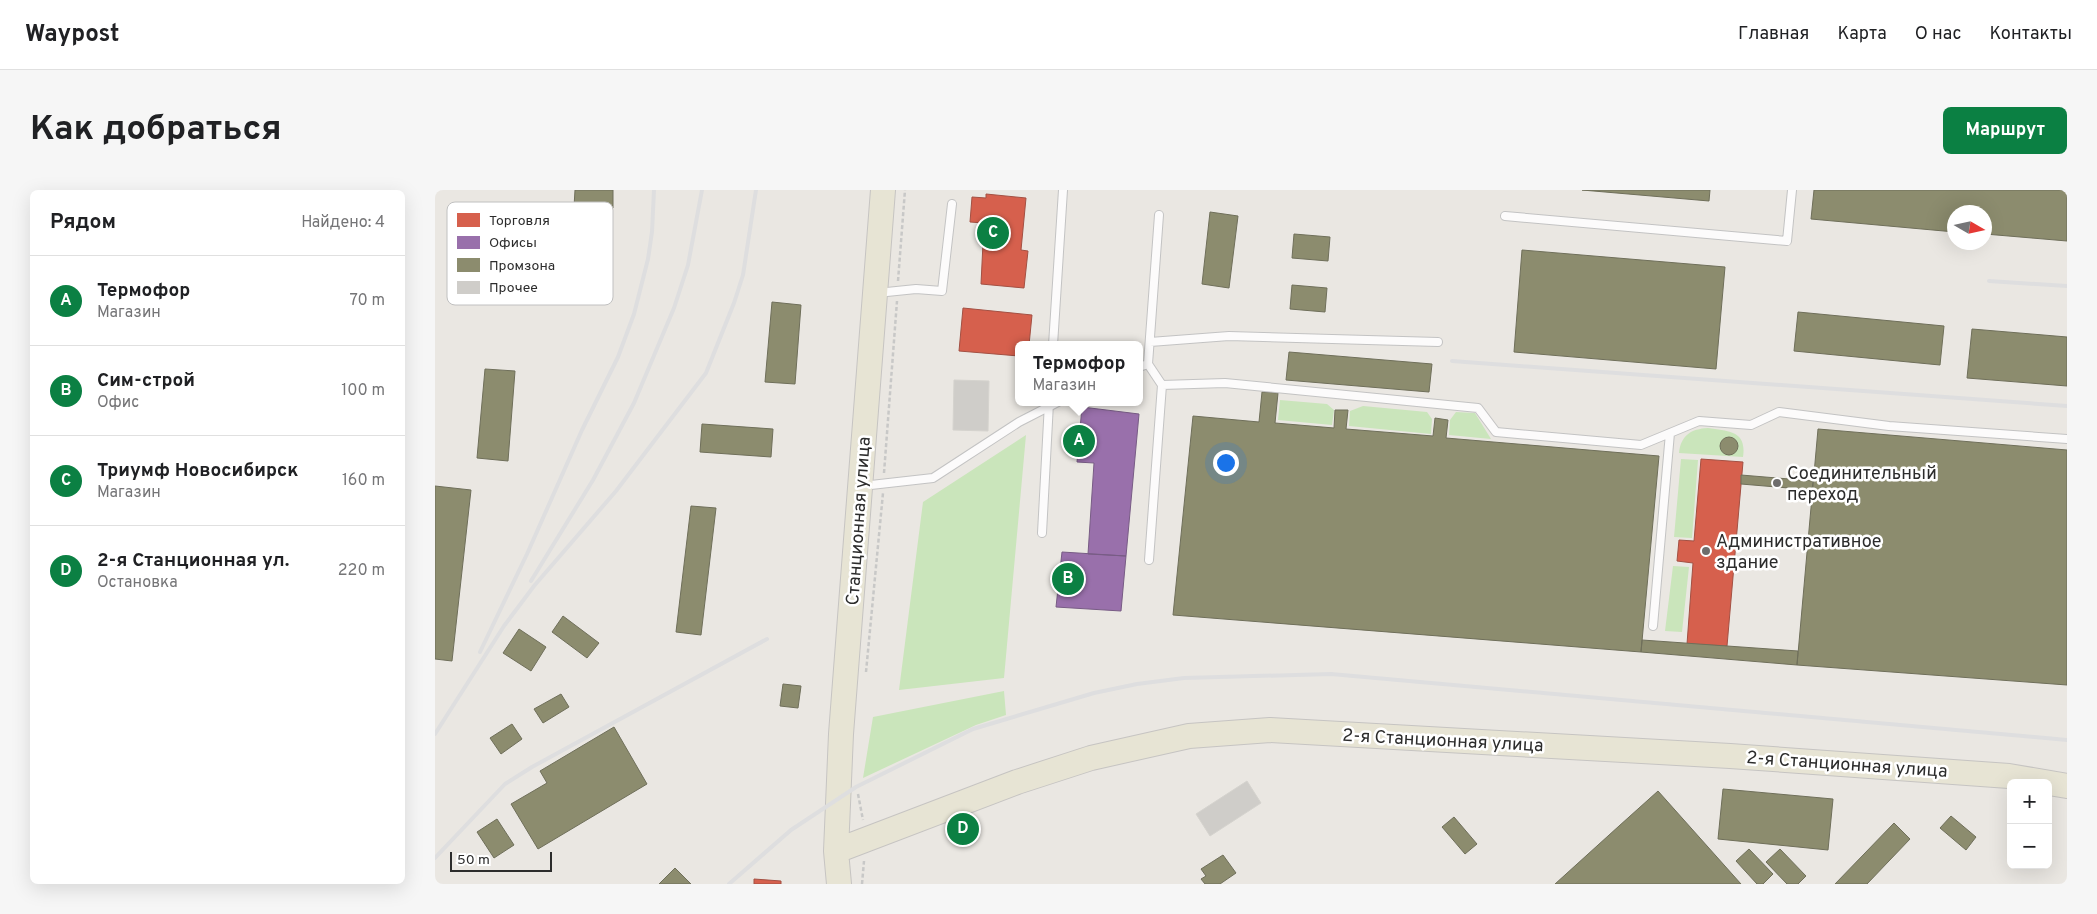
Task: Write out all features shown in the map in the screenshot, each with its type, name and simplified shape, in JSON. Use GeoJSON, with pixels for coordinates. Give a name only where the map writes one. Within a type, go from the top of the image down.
{"type":"FeatureCollection","features":[{"type":"Feature","properties":{"kind":"main road","name":"Станционная улица"},"geometry":{"type":"LineString","coordinates":[[839,884],[836,851],[841,734],[860,486],[887,292],[883,190]]}},
{"type":"Feature","properties":{"kind":"main road","name":"2-я Станционная улица"},"geometry":{"type":"LineString","coordinates":[[836,851],[1017,782],[1091,758],[1189,736],[1269,730],[1730,756],[2009,776],[2067,786]]}},
{"type":"Feature","properties":{"kind":"main road","name":"Станционная улица"},"geometry":{"type":"LineString","coordinates":[[829,884],[836,851]]}},
{"type":"Feature","properties":{"kind":"lane"},"geometry":{"type":"LineString","coordinates":[[1053,341],[1063,190]]}},
{"type":"Feature","properties":{"kind":"lane"},"geometry":{"type":"LineString","coordinates":[[1505,216],[1787,241],[1792,190]]}},
{"type":"Feature","properties":{"kind":"lane"},"geometry":{"type":"LineString","coordinates":[[887,292],[916,289],[942,291],[952,204]]}},
{"type":"Feature","properties":{"kind":"lane"},"geometry":{"type":"LineString","coordinates":[[1149,560],[1162,385],[1148,364],[1159,216]]}},
{"type":"Feature","properties":{"kind":"lane"},"geometry":{"type":"LineString","coordinates":[[1150,342],[1229,336],[1438,342]]}},
{"type":"Feature","properties":{"kind":"lane"},"geometry":{"type":"LineString","coordinates":[[1143,365],[1148,364]]}},
{"type":"Feature","properties":{"kind":"lane"},"geometry":{"type":"LineString","coordinates":[[1162,385],[1225,383],[1478,408],[1496,432],[1641,446],[1699,420],[1751,425],[1779,412],[1889,426],[2067,439]]}},
{"type":"Feature","properties":{"kind":"lane"},"geometry":{"type":"LineString","coordinates":[[860,486],[933,478],[1019,422],[1047,406]]}},
{"type":"Feature","properties":{"kind":"lane"},"geometry":{"type":"LineString","coordinates":[[1042,533],[1049,406]]}},
{"type":"Feature","properties":{"kind":"lane"},"geometry":{"type":"LineString","coordinates":[[1653,626],[1670,433]]}},
{"type":"Feature","properties":{"kind":"path"},"geometry":{"type":"LineString","coordinates":[[866,672],[883,484],[887,292],[905,190]]}},
{"type":"Feature","properties":{"kind":"path"},"geometry":{"type":"LineString","coordinates":[[856,787],[862,809],[866,840],[862,884]]}},
{"type":"Feature","properties":{"kind":"green space"},"geometry":{"type":"Polygon","coordinates":[[[1280,400],[1327,404],[1334,410],[1332,425],[1278,420],[1280,400]]]}},
{"type":"Feature","properties":{"kind":"green space"},"geometry":{"type":"Polygon","coordinates":[[[1363,406],[1427,412],[1432,419],[1431,434],[1349,426],[1350,411],[1363,406]]]}},
{"type":"Feature","properties":{"kind":"green space"},"geometry":{"type":"Polygon","coordinates":[[[1456,412],[1475,413],[1491,439],[1449,435],[1450,420],[1456,412]]]}},
{"type":"Feature","properties":{"kind":"green space"},"geometry":{"type":"Polygon","coordinates":[[[1708,428],[1723,430],[1739,437],[1744,448],[1743,457],[1679,453],[1682,442],[1688,434],[1708,428]]]}},
{"type":"Feature","properties":{"kind":"green space"},"geometry":{"type":"Polygon","coordinates":[[[1026,435],[1004,678],[899,690],[923,502],[1026,435]]]}},
{"type":"Feature","properties":{"kind":"green space"},"geometry":{"type":"Polygon","coordinates":[[[1681,459],[1698,460],[1692,538],[1674,537],[1681,459]]]}},
{"type":"Feature","properties":{"kind":"green space"},"geometry":{"type":"Polygon","coordinates":[[[1673,566],[1689,567],[1682,632],[1665,631],[1673,566]]]}},
{"type":"Feature","properties":{"kind":"green space"},"geometry":{"type":"Polygon","coordinates":[[[1004,691],[1006,715],[976,725],[863,778],[873,717],[1004,691]]]}},
{"type":"Feature","properties":{"kind":"building: Торговля"},"geometry":{"type":"Polygon","coordinates":[[[986,194],[1026,198],[1021,250],[1028,251],[1024,288],[981,284],[984,223],[970,222],[972,197],[986,198],[986,194]]]}},
{"type":"Feature","properties":{"kind":"building: Торговля"},"geometry":{"type":"Polygon","coordinates":[[[963,308],[1032,315],[1029,341],[1015,341],[1015,356],[959,351],[963,308]]]}},
{"type":"Feature","properties":{"kind":"building: Торговля","name":"Административное здание"},"geometry":{"type":"Polygon","coordinates":[[[1701,459],[1743,462],[1727,646],[1687,644],[1693,563],[1677,561],[1679,540],[1694,541],[1701,459]]]}},
{"type":"Feature","properties":{"kind":"building: Торговля"},"geometry":{"type":"Polygon","coordinates":[[[754,879],[781,881],[781,884],[754,884],[754,879]]]}},
{"type":"Feature","properties":{"kind":"building: Офисы"},"geometry":{"type":"Polygon","coordinates":[[[1082,407],[1139,414],[1126,556],[1088,554],[1094,463],[1077,462],[1082,407]]]}},
{"type":"Feature","properties":{"kind":"building: Офисы"},"geometry":{"type":"Polygon","coordinates":[[[1062,552],[1126,556],[1121,611],[1056,607],[1062,552]]]}},
{"type":"Feature","properties":{"kind":"building: Промзона"},"geometry":{"type":"Polygon","coordinates":[[[575,190],[613,190],[613,202],[574,202],[575,190]]]}},
{"type":"Feature","properties":{"kind":"building: Промзона"},"geometry":{"type":"Polygon","coordinates":[[[1582,190],[1710,190],[1709,201],[1582,190]]]}},
{"type":"Feature","properties":{"kind":"building: Промзона"},"geometry":{"type":"Polygon","coordinates":[[[1814,190],[2067,190],[2067,241],[1992,235],[1992,205],[1947,205],[1947,231],[1811,219],[1814,190]]]}},
{"type":"Feature","properties":{"kind":"building: Промзона"},"geometry":{"type":"Polygon","coordinates":[[[1210,212],[1238,216],[1229,288],[1202,284],[1210,212]]]}},
{"type":"Feature","properties":{"kind":"building: Промзона"},"geometry":{"type":"Polygon","coordinates":[[[1294,234],[1330,237],[1328,261],[1292,258],[1294,234]]]}},
{"type":"Feature","properties":{"kind":"building: Промзона"},"geometry":{"type":"Polygon","coordinates":[[[1522,250],[1725,267],[1716,369],[1514,352],[1522,250]]]}},
{"type":"Feature","properties":{"kind":"building: Промзона"},"geometry":{"type":"Polygon","coordinates":[[[1292,285],[1327,288],[1325,312],[1290,309],[1292,285]]]}},
{"type":"Feature","properties":{"kind":"building: Промзона"},"geometry":{"type":"Polygon","coordinates":[[[772,302],[801,305],[795,384],[765,382],[772,302]]]}},
{"type":"Feature","properties":{"kind":"building: Промзона"},"geometry":{"type":"Polygon","coordinates":[[[1798,312],[1944,326],[1940,365],[1794,351],[1798,312]]]}},
{"type":"Feature","properties":{"kind":"building: Промзона"},"geometry":{"type":"Polygon","coordinates":[[[1972,329],[2067,337],[2067,386],[1967,378],[1972,329]]]}},
{"type":"Feature","properties":{"kind":"building: Промзона"},"geometry":{"type":"Polygon","coordinates":[[[1289,352],[1432,364],[1429,392],[1286,380],[1289,352]]]}},
{"type":"Feature","properties":{"kind":"building: Промзона"},"geometry":{"type":"Polygon","coordinates":[[[485,369],[515,371],[508,461],[477,458],[485,369]]]}},
{"type":"Feature","properties":{"kind":"building: Промзона"},"geometry":{"type":"Polygon","coordinates":[[[1262,392],[1278,393],[1275,423],[1334,428],[1335,410],[1348,410],[1346,429],[1433,436],[1435,418],[1448,420],[1446,438],[1659,456],[1641,652],[1173,615],[1193,416],[1259,422],[1262,392]]]}},
{"type":"Feature","properties":{"kind":"building: Промзона"},"geometry":{"type":"Polygon","coordinates":[[[702,424],[773,429],[771,457],[700,452],[702,424]]]}},
{"type":"Feature","properties":{"kind":"building: Промзона"},"geometry":{"type":"Polygon","coordinates":[[[1818,429],[2067,450],[2067,685],[1797,665],[1818,429]]]}},
{"type":"Feature","properties":{"kind":"building: Промзона"},"geometry":{"type":"Polygon","coordinates":[[[1729,437],[1735,440],[1738,446],[1735,452],[1729,455],[1723,452],[1720,446],[1723,440],[1729,437]]]}},
{"type":"Feature","properties":{"kind":"building: Промзона","name":"Соединительный переход"},"geometry":{"type":"Polygon","coordinates":[[[1741,475],[1813,481],[1812,490],[1741,484],[1741,475]]]}},
{"type":"Feature","properties":{"kind":"building: Промзона"},"geometry":{"type":"Polygon","coordinates":[[[435,486],[471,490],[452,661],[435,659],[435,486]]]}},
{"type":"Feature","properties":{"kind":"building: Промзона"},"geometry":{"type":"Polygon","coordinates":[[[691,506],[716,508],[701,635],[676,632],[691,506]]]}},
{"type":"Feature","properties":{"kind":"building: Промзона"},"geometry":{"type":"Polygon","coordinates":[[[563,616],[599,643],[587,658],[552,632],[563,616]]]}},
{"type":"Feature","properties":{"kind":"building: Промзона"},"geometry":{"type":"Polygon","coordinates":[[[519,629],[546,647],[531,671],[503,653],[519,629]]]}},
{"type":"Feature","properties":{"kind":"building: Промзона"},"geometry":{"type":"Polygon","coordinates":[[[1642,640],[1798,651],[1797,665],[1641,652],[1642,640]]]}},
{"type":"Feature","properties":{"kind":"building: Промзона"},"geometry":{"type":"Polygon","coordinates":[[[783,684],[801,686],[798,708],[780,706],[783,684]]]}},
{"type":"Feature","properties":{"kind":"building: Промзона"},"geometry":{"type":"Polygon","coordinates":[[[561,694],[569,707],[543,723],[534,709],[561,694]]]}},
{"type":"Feature","properties":{"kind":"building: Промзона"},"geometry":{"type":"Polygon","coordinates":[[[512,724],[522,739],[501,754],[490,738],[512,724]]]}},
{"type":"Feature","properties":{"kind":"building: Промзона"},"geometry":{"type":"Polygon","coordinates":[[[614,727],[647,784],[538,849],[511,804],[547,783],[540,771],[614,727]]]}},
{"type":"Feature","properties":{"kind":"building: Промзона"},"geometry":{"type":"Polygon","coordinates":[[[1723,789],[1833,799],[1828,850],[1718,839],[1723,789]]]}},
{"type":"Feature","properties":{"kind":"building: Промзона"},"geometry":{"type":"Polygon","coordinates":[[[1658,791],[1741,884],[1555,884],[1619,826],[1658,791]]]}},
{"type":"Feature","properties":{"kind":"building: Промзона"},"geometry":{"type":"Polygon","coordinates":[[[1951,816],[1976,837],[1966,850],[1940,828],[1951,816]]]}},
{"type":"Feature","properties":{"kind":"building: Промзона"},"geometry":{"type":"Polygon","coordinates":[[[1454,817],[1477,844],[1465,854],[1442,827],[1454,817]]]}},
{"type":"Feature","properties":{"kind":"building: Промзона"},"geometry":{"type":"Polygon","coordinates":[[[497,819],[514,845],[494,858],[477,832],[497,819]]]}},
{"type":"Feature","properties":{"kind":"building: Промзона"},"geometry":{"type":"Polygon","coordinates":[[[1894,823],[1910,839],[1867,884],[1835,884],[1894,823]]]}},
{"type":"Feature","properties":{"kind":"building: Промзона"},"geometry":{"type":"Polygon","coordinates":[[[1749,849],[1773,874],[1763,884],[1757,884],[1736,861],[1749,849]]]}},
{"type":"Feature","properties":{"kind":"building: Промзона"},"geometry":{"type":"Polygon","coordinates":[[[1780,849],[1806,876],[1798,884],[1787,884],[1766,862],[1780,849]]]}},
{"type":"Feature","properties":{"kind":"building: Промзона"},"geometry":{"type":"Polygon","coordinates":[[[1223,855],[1236,873],[1220,884],[1205,884],[1201,879],[1206,876],[1201,869],[1223,855]]]}},
{"type":"Feature","properties":{"kind":"building: Промзона"},"geometry":{"type":"Polygon","coordinates":[[[675,868],[691,884],[659,884],[675,868]]]}},
{"type":"Feature","properties":{"kind":"building: Прочее"},"geometry":{"type":"Polygon","coordinates":[[[954,380],[989,381],[988,431],[953,430],[954,380]]]}},
{"type":"Feature","properties":{"kind":"building: Прочее"},"geometry":{"type":"Polygon","coordinates":[[[1247,781],[1261,803],[1210,836],[1196,814],[1247,781]]]}},
{"type":"Feature","properties":{"kind":"railway"},"geometry":{"type":"LineString","coordinates":[[480,652],[527,554],[582,430],[618,357],[634,314],[648,259],[652,232],[654,190]]}},
{"type":"Feature","properties":{"kind":"railway"},"geometry":{"type":"LineString","coordinates":[[531,581],[593,480],[634,403],[674,308],[688,265],[702,190]]}},
{"type":"Feature","properties":{"kind":"railway"},"geometry":{"type":"LineString","coordinates":[[435,734],[504,626],[534,586],[616,491],[706,373],[743,275],[756,190]]}},
{"type":"Feature","properties":{"kind":"railway"},"geometry":{"type":"LineString","coordinates":[[1989,281],[2067,286]]}},
{"type":"Feature","properties":{"kind":"railway"},"geometry":{"type":"LineString","coordinates":[[1452,361],[2067,406]]}},
{"type":"Feature","properties":{"kind":"railway"},"geometry":{"type":"LineString","coordinates":[[435,858],[505,784],[532,767],[767,639]]}},
{"type":"Feature","properties":{"kind":"railway"},"geometry":{"type":"LineString","coordinates":[[729,884],[791,830],[856,787],[973,729],[1094,693],[1137,684],[1184,678],[1331,674],[2067,740]]}},
{"type":"Feature","properties":{"kind":"place","name":"Триумф Новосибирск"},"geometry":{"type":"Point","coordinates":[993,233]}},
{"type":"Feature","properties":{"kind":"place","name":"Термофор"},"geometry":{"type":"Point","coordinates":[1079,441]}},
{"type":"Feature","properties":{"kind":"place","name":"Соединительный переход"},"geometry":{"type":"Point","coordinates":[1777,483]}},
{"type":"Feature","properties":{"kind":"place","name":"Административное здание"},"geometry":{"type":"Point","coordinates":[1706,551]}},
{"type":"Feature","properties":{"kind":"place","name":"Сим-строй"},"geometry":{"type":"Point","coordinates":[1068,579]}},
{"type":"Feature","properties":{"kind":"place","name":"2-я Станционная ул."},"geometry":{"type":"Point","coordinates":[963,829]}}]}
